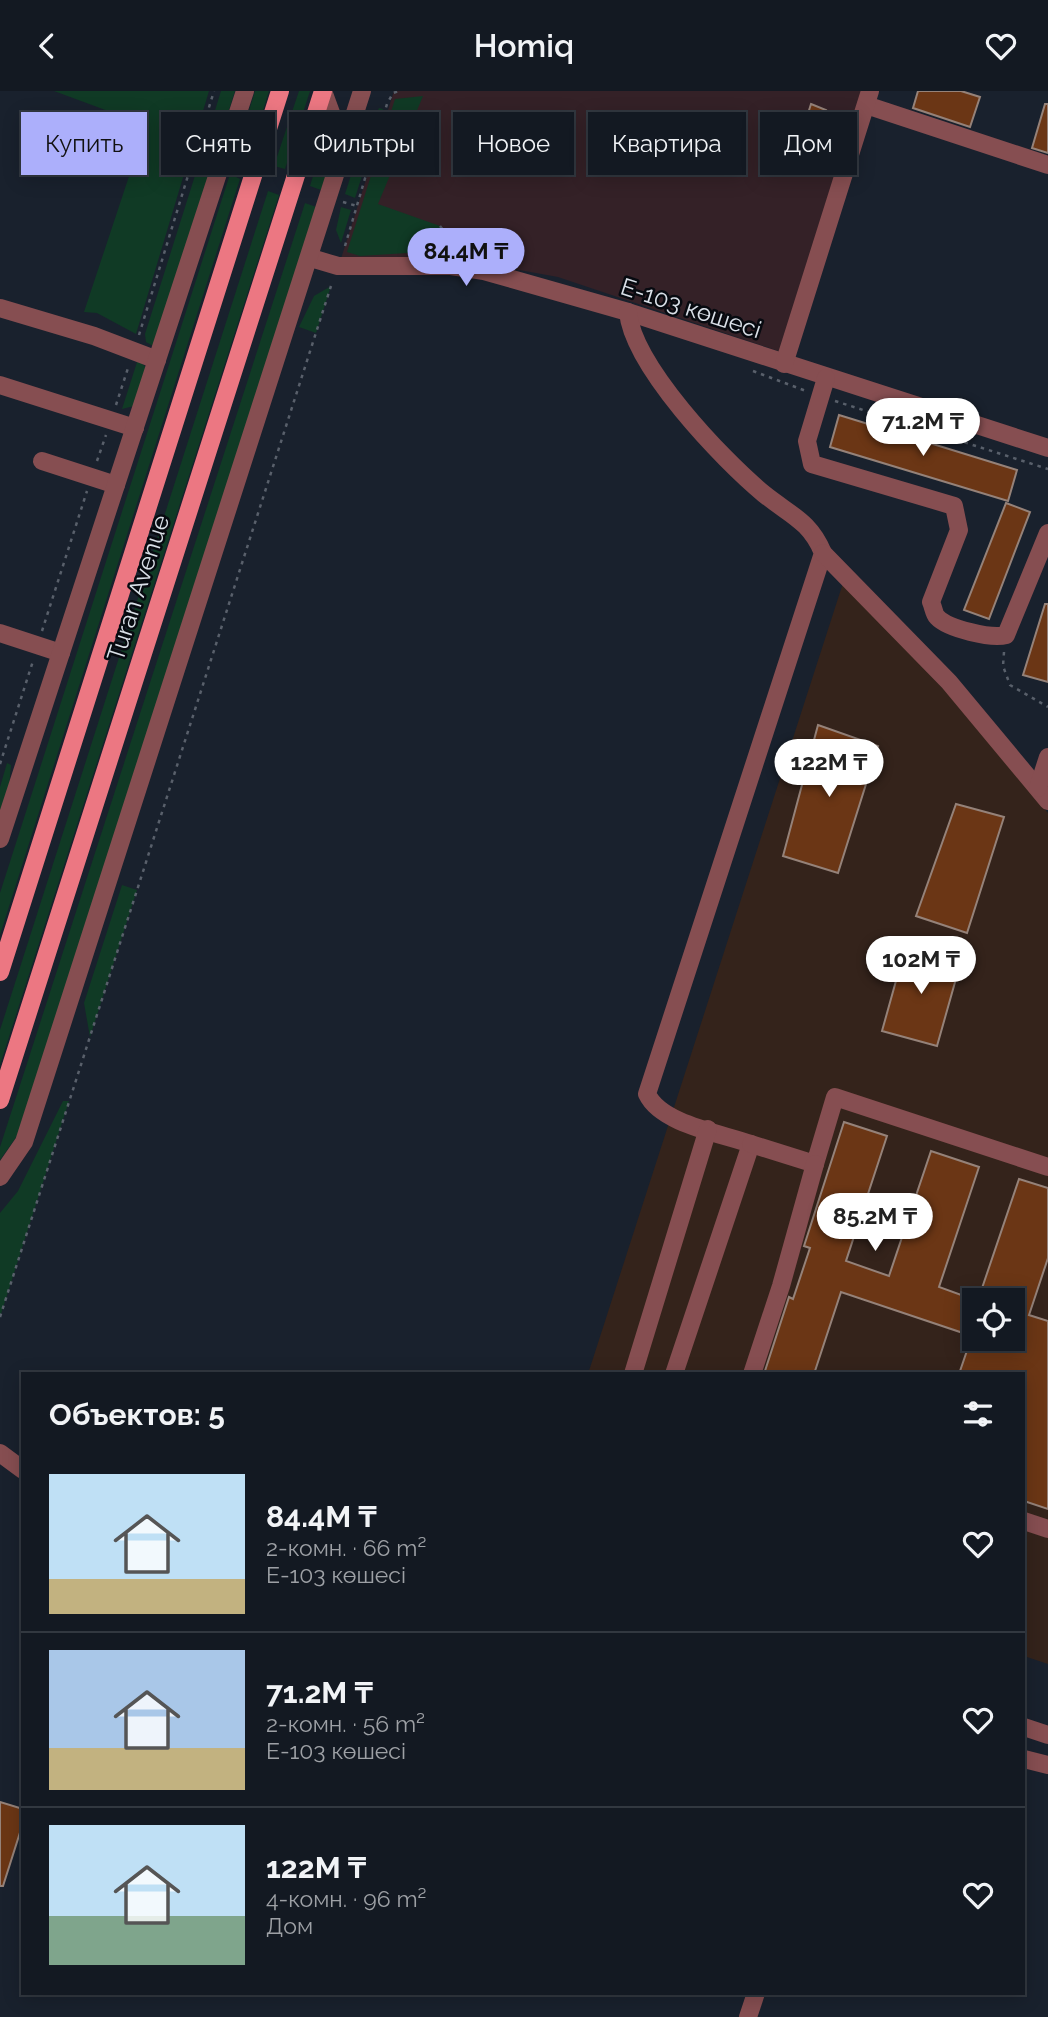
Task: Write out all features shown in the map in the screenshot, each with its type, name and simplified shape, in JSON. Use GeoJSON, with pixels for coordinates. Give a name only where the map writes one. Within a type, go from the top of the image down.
{"type":"FeatureCollection","features":[{"type":"Feature","properties":{"kind":"main road","name":"Turan Avenue"},"geometry":{"type":"LineString","coordinates":[[0,972],[280,91]]}},
{"type":"Feature","properties":{"kind":"main road","name":"Turan Avenue"},"geometry":{"type":"LineString","coordinates":[[0,1100],[323,91]]}},
{"type":"Feature","properties":{"kind":"street"},"geometry":{"type":"LineString","coordinates":[[0,839],[245,91]]}},
{"type":"Feature","properties":{"kind":"street"},"geometry":{"type":"LineString","coordinates":[[323,91],[331,112]]}},
{"type":"Feature","properties":{"kind":"street"},"geometry":{"type":"LineString","coordinates":[[355,112],[362,91]]}},
{"type":"Feature","properties":{"kind":"street"},"geometry":{"type":"LineString","coordinates":[[784,364],[868,98],[1048,165]]}},
{"type":"Feature","properties":{"kind":"street"},"geometry":{"type":"LineString","coordinates":[[0,1177],[24,1142],[336,175]]}},
{"type":"Feature","properties":{"kind":"street","name":"Е-103 көшесі"},"geometry":{"type":"LineString","coordinates":[[310,258],[338,266],[451,265],[484,271],[628,312],[1048,449]]}},
{"type":"Feature","properties":{"kind":"street"},"geometry":{"type":"LineString","coordinates":[[0,308],[157,360]]}},
{"type":"Feature","properties":{"kind":"street"},"geometry":{"type":"LineString","coordinates":[[628,312],[629,324],[662,385],[731,464],[814,531],[823,553],[949,682],[1043,794]]}},
{"type":"Feature","properties":{"kind":"street"},"geometry":{"type":"LineString","coordinates":[[826,378],[807,441],[812,464],[954,506],[959,530],[931,602],[936,617],[948,625],[994,638],[1006,635],[1048,533]]}},
{"type":"Feature","properties":{"kind":"street"},"geometry":{"type":"LineString","coordinates":[[0,385],[135,428]]}},
{"type":"Feature","properties":{"kind":"street"},"geometry":{"type":"LineString","coordinates":[[42,461],[116,485]]}},
{"type":"Feature","properties":{"kind":"street"},"geometry":{"type":"LineString","coordinates":[[815,1164],[669,1117],[653,1107],[647,1094],[823,553]]}},
{"type":"Feature","properties":{"kind":"street"},"geometry":{"type":"LineString","coordinates":[[0,633],[61,653]]}},
{"type":"Feature","properties":{"kind":"street"},"geometry":{"type":"LineString","coordinates":[[1043,794],[1048,757]]}},
{"type":"Feature","properties":{"kind":"street"},"geometry":{"type":"LineString","coordinates":[[753,1372],[835,1097],[1048,1167]]}},
{"type":"Feature","properties":{"kind":"street"},"geometry":{"type":"LineString","coordinates":[[634,1372],[708,1129]]}},
{"type":"Feature","properties":{"kind":"street"},"geometry":{"type":"LineString","coordinates":[[675,1372],[751,1144]]}},
{"type":"Feature","properties":{"kind":"street"},"geometry":{"type":"LineString","coordinates":[[0,1453],[21,1469]]}},
{"type":"Feature","properties":{"kind":"street"},"geometry":{"type":"LineString","coordinates":[[1025,1521],[1048,1529]]}},
{"type":"Feature","properties":{"kind":"street"},"geometry":{"type":"LineString","coordinates":[[1025,1727],[1048,1735]]}},
{"type":"Feature","properties":{"kind":"street"},"geometry":{"type":"LineString","coordinates":[[1025,1759],[1048,1765]]}},
{"type":"Feature","properties":{"kind":"street"},"geometry":{"type":"LineString","coordinates":[[748,2017],[755,1995]]}},
{"type":"Feature","properties":{"kind":"path"},"geometry":{"type":"LineString","coordinates":[[0,764],[134,351],[214,91]]}},
{"type":"Feature","properties":{"kind":"path"},"geometry":{"type":"LineString","coordinates":[[345,246],[394,92],[399,91]]}},
{"type":"Feature","properties":{"kind":"path"},"geometry":{"type":"LineString","coordinates":[[341,201],[357,206]]}},
{"type":"Feature","properties":{"kind":"path"},"geometry":{"type":"LineString","coordinates":[[0,1317],[331,286]]}},
{"type":"Feature","properties":{"kind":"path"},"geometry":{"type":"LineString","coordinates":[[1006,635],[1003,666],[1010,685],[1048,707]]}},
{"type":"Feature","properties":{"kind":"shaded area"},"geometry":{"type":"Polygon","coordinates":[[[394,91],[863,91],[856,112],[760,112],[760,175],[837,175],[781,352],[558,277],[452,258],[339,265],[367,175],[439,175],[439,112],[387,112],[394,91]]]}},
{"type":"Feature","properties":{"kind":"shaded area"},"geometry":{"type":"Polygon","coordinates":[[[843,583],[951,697],[1048,813],[1048,1664],[1025,1656],[1025,1372],[589,1372],[843,583]]]}},
{"type":"Feature","properties":{"kind":"green space"},"geometry":{"type":"Polygon","coordinates":[[[54,91],[209,91],[203,112],[161,112],[161,175],[184,175],[136,334],[97,313],[84,312],[129,175],[147,175],[147,112],[111,112],[54,91]]]}},
{"type":"Feature","properties":{"kind":"green space"},"geometry":{"type":"Polygon","coordinates":[[[221,91],[235,91],[228,112],[215,112],[221,91]]]}},
{"type":"Feature","properties":{"kind":"green space"},"geometry":{"type":"Polygon","coordinates":[[[255,91],[269,91],[263,112],[249,112],[255,91]]]}},
{"type":"Feature","properties":{"kind":"green space"},"geometry":{"type":"Polygon","coordinates":[[[299,91],[310,91],[303,112],[292,112],[299,91]]]}},
{"type":"Feature","properties":{"kind":"green space"},"geometry":{"type":"Polygon","coordinates":[[[423,96],[416,112],[391,112],[395,99],[423,96]]]}},
{"type":"Feature","properties":{"kind":"green space"},"geometry":{"type":"Polygon","coordinates":[[[289,121],[289,157],[285,169],[275,166],[289,121]]]}},
{"type":"Feature","properties":{"kind":"green space"},"geometry":{"type":"Polygon","coordinates":[[[195,175],[208,175],[153,346],[146,342],[145,334],[195,175]]]}},
{"type":"Feature","properties":{"kind":"green space"},"geometry":{"type":"Polygon","coordinates":[[[230,175],[232,175],[240,179],[0,935],[0,893],[230,175]]]}},
{"type":"Feature","properties":{"kind":"green space"},"geometry":{"type":"Polygon","coordinates":[[[313,175],[326,175],[321,190],[310,186],[313,175]]]}},
{"type":"Feature","properties":{"kind":"green space"},"geometry":{"type":"Polygon","coordinates":[[[351,175],[362,175],[355,198],[345,194],[351,175]]]}},
{"type":"Feature","properties":{"kind":"green space"},"geometry":{"type":"Polygon","coordinates":[[[371,175],[390,175],[378,204],[440,226],[439,251],[360,256],[347,252],[371,175]]]}},
{"type":"Feature","properties":{"kind":"green space"},"geometry":{"type":"Polygon","coordinates":[[[268,191],[279,195],[0,1065],[0,1030],[268,191]]]}},
{"type":"Feature","properties":{"kind":"green space"},"geometry":{"type":"Polygon","coordinates":[[[305,203],[319,208],[17,1136],[0,1160],[0,1147],[305,203]]]}},
{"type":"Feature","properties":{"kind":"green space"},"geometry":{"type":"Polygon","coordinates":[[[341,207],[351,210],[341,243],[336,230],[341,207]]]}},
{"type":"Feature","properties":{"kind":"green space"},"geometry":{"type":"Polygon","coordinates":[[[331,286],[316,333],[299,327],[314,296],[331,286]]]}},
{"type":"Feature","properties":{"kind":"green space"},"geometry":{"type":"Polygon","coordinates":[[[138,359],[147,369],[134,406],[122,409],[138,359]]]}},
{"type":"Feature","properties":{"kind":"green space"},"geometry":{"type":"Polygon","coordinates":[[[7,763],[11,765],[8,798],[0,823],[0,787],[7,763]]]}},
{"type":"Feature","properties":{"kind":"green space"},"geometry":{"type":"Polygon","coordinates":[[[122,885],[137,890],[90,1037],[84,1003],[122,885]]]}},
{"type":"Feature","properties":{"kind":"green space"},"geometry":{"type":"Polygon","coordinates":[[[63,1101],[69,1101],[0,1317],[0,1213],[18,1191],[63,1101]]]}},
{"type":"Feature","properties":{"kind":"building"},"geometry":{"type":"Polygon","coordinates":[[[918,91],[961,91],[980,97],[970,127],[913,108],[918,91]]]}},
{"type":"Feature","properties":{"kind":"building"},"geometry":{"type":"Polygon","coordinates":[[[811,104],[826,110],[825,112],[808,112],[811,104]]]}},
{"type":"Feature","properties":{"kind":"building"},"geometry":{"type":"Polygon","coordinates":[[[1045,104],[1048,104],[1048,153],[1032,148],[1045,104]]]}},
{"type":"Feature","properties":{"kind":"building"},"geometry":{"type":"Polygon","coordinates":[[[839,415],[1017,470],[1008,501],[830,447],[839,415]]]}},
{"type":"Feature","properties":{"kind":"building"},"geometry":{"type":"Polygon","coordinates":[[[1006,503],[1030,512],[989,619],[964,610],[1006,503]]]}},
{"type":"Feature","properties":{"kind":"building"},"geometry":{"type":"Polygon","coordinates":[[[1045,604],[1048,604],[1048,682],[1023,675],[1045,604]]]}},
{"type":"Feature","properties":{"kind":"building"},"geometry":{"type":"Polygon","coordinates":[[[818,725],[878,746],[838,873],[783,856],[818,725]]]}},
{"type":"Feature","properties":{"kind":"building"},"geometry":{"type":"Polygon","coordinates":[[[956,804],[1004,817],[967,933],[916,916],[956,804]]]}},
{"type":"Feature","properties":{"kind":"building"},"geometry":{"type":"Polygon","coordinates":[[[906,945],[961,961],[937,1046],[882,1031],[906,945]]]}},
{"type":"Feature","properties":{"kind":"building"},"geometry":{"type":"Polygon","coordinates":[[[844,1122],[887,1136],[846,1261],[889,1276],[931,1151],[979,1167],[939,1287],[962,1295],[962,1333],[841,1292],[815,1372],[765,1372],[789,1297],[793,1299],[810,1248],[804,1246],[844,1122]]]}},
{"type":"Feature","properties":{"kind":"building"},"geometry":{"type":"Polygon","coordinates":[[[1019,1179],[1048,1188],[1048,1258],[1029,1315],[1048,1321],[1048,1509],[1025,1501],[1025,1372],[960,1372],[967,1351],[1025,1351],[1025,1288],[982,1288],[1019,1179]]]}},
{"type":"Feature","properties":{"kind":"building"},"geometry":{"type":"Polygon","coordinates":[[[0,1802],[21,1808],[21,1829],[3,1886],[0,1886],[0,1802]]]}}]}
